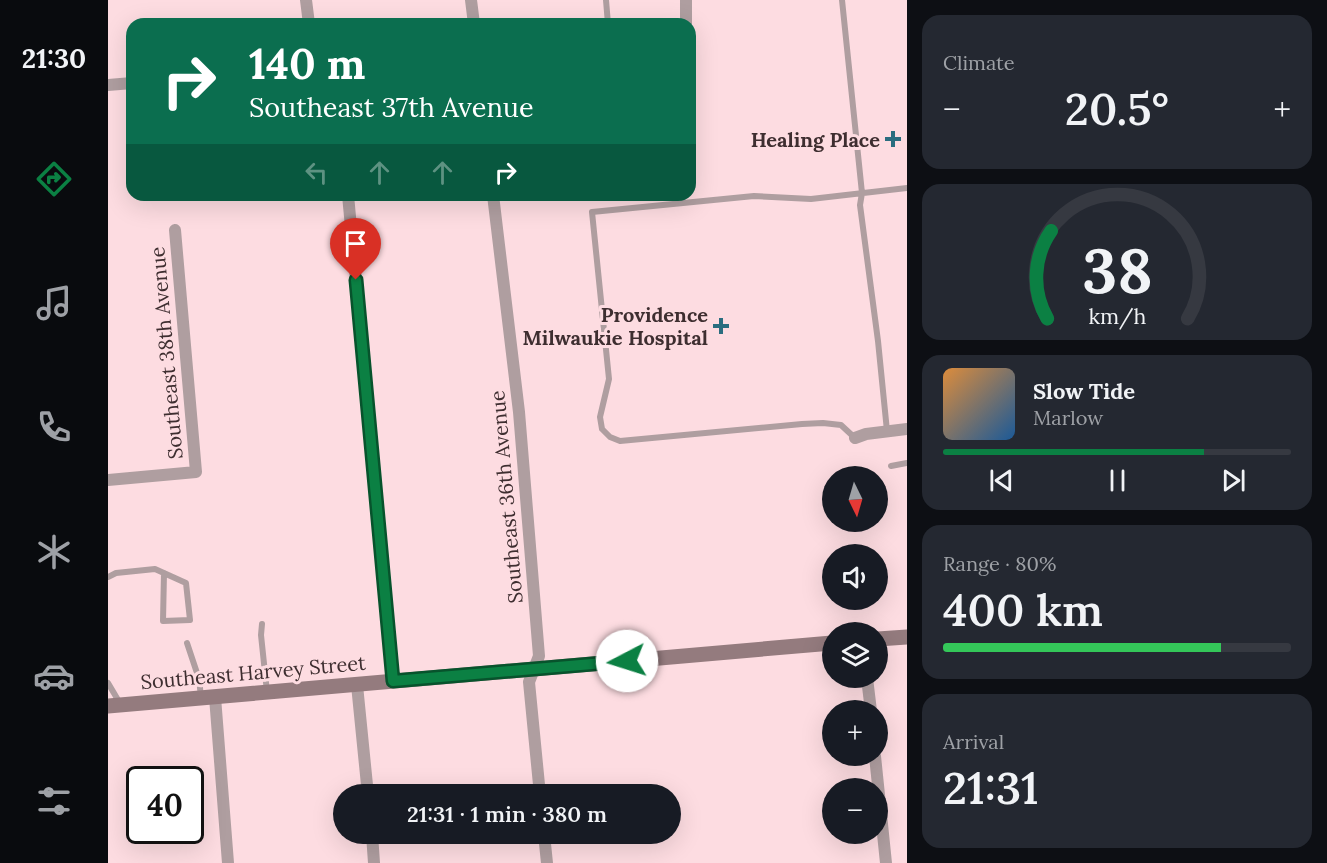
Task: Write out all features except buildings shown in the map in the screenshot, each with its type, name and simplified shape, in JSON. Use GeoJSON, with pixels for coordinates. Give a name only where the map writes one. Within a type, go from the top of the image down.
{"type":"FeatureCollection","features":[{"type":"Feature","properties":{"kind":"street"},"geometry":{"type":"LineString","coordinates":[[306,0],[308,18]]}},
{"type":"Feature","properties":{"kind":"street"},"geometry":{"type":"LineString","coordinates":[[471,0],[473,18]]}},
{"type":"Feature","properties":{"kind":"street"},"geometry":{"type":"LineString","coordinates":[[686,0],[686,18]]}},
{"type":"Feature","properties":{"kind":"street"},"geometry":{"type":"LineString","coordinates":[[108,85],[126,84]]}},
{"type":"Feature","properties":{"kind":"street"},"geometry":{"type":"LineString","coordinates":[[349,201],[393,681]]}},
{"type":"Feature","properties":{"kind":"street","name":"Southeast 36th Avenue"},"geometry":{"type":"LineString","coordinates":[[494,201],[519,412],[539,656],[529,682],[539,784]]}},
{"type":"Feature","properties":{"kind":"street","name":"Southeast 38th Avenue"},"geometry":{"type":"LineString","coordinates":[[108,480],[196,472],[175,230]]}},
{"type":"Feature","properties":{"kind":"street"},"geometry":{"type":"LineString","coordinates":[[855,438],[907,429]]}},
{"type":"Feature","properties":{"kind":"street"},"geometry":{"type":"LineString","coordinates":[[888,638],[907,637]]}},
{"type":"Feature","properties":{"kind":"street","name":"Southeast Harvey Street"},"geometry":{"type":"LineString","coordinates":[[115,706],[822,644]]}},
{"type":"Feature","properties":{"kind":"street"},"geometry":{"type":"LineString","coordinates":[[357,684],[367,784]]}},
{"type":"Feature","properties":{"kind":"street"},"geometry":{"type":"LineString","coordinates":[[208,697],[228,863]]}},
{"type":"Feature","properties":{"kind":"street"},"geometry":{"type":"LineString","coordinates":[[876,766],[886,863]]}},
{"type":"Feature","properties":{"kind":"street"},"geometry":{"type":"LineString","coordinates":[[373,844],[374,863]]}},
{"type":"Feature","properties":{"kind":"street"},"geometry":{"type":"LineString","coordinates":[[545,844],[547,863]]}},
{"type":"Feature","properties":{"kind":"lane"},"geometry":{"type":"LineString","coordinates":[[606,0],[608,18]]}},
{"type":"Feature","properties":{"kind":"lane"},"geometry":{"type":"LineString","coordinates":[[842,0],[862,193],[860,205],[887,431]]}},
{"type":"Feature","properties":{"kind":"lane"},"geometry":{"type":"LineString","coordinates":[[855,438],[841,425],[823,423],[620,441],[610,437],[602,429],[600,417],[609,379],[592,212],[754,196],[811,199],[907,188]]}},
{"type":"Feature","properties":{"kind":"lane"},"geometry":{"type":"LineString","coordinates":[[891,465],[907,463]]}},
{"type":"Feature","properties":{"kind":"lane"},"geometry":{"type":"LineString","coordinates":[[108,577],[116,573],[155,569],[164,573],[186,583],[190,620],[163,621],[164,573]]}},
{"type":"Feature","properties":{"kind":"lane"},"geometry":{"type":"LineString","coordinates":[[262,624],[261,635],[267,692]]}},
{"type":"Feature","properties":{"kind":"lane"},"geometry":{"type":"LineString","coordinates":[[187,643],[199,679],[208,697]]}},
{"type":"Feature","properties":{"kind":"lane"},"geometry":{"type":"LineString","coordinates":[[108,683],[115,706]]}},
{"type":"Feature","properties":{"kind":"place","name":"Healing Place"},"geometry":{"type":"Point","coordinates":[893,139]}},
{"type":"Feature","properties":{"kind":"place","name":"Providence Milwaukie Hospital"},"geometry":{"type":"Point","coordinates":[721,326]}},
{"type":"Feature","properties":{"kind":"route"},"geometry":{"type":"LineString","coordinates":[[356,280],[393,681],[627,661]]}}]}
